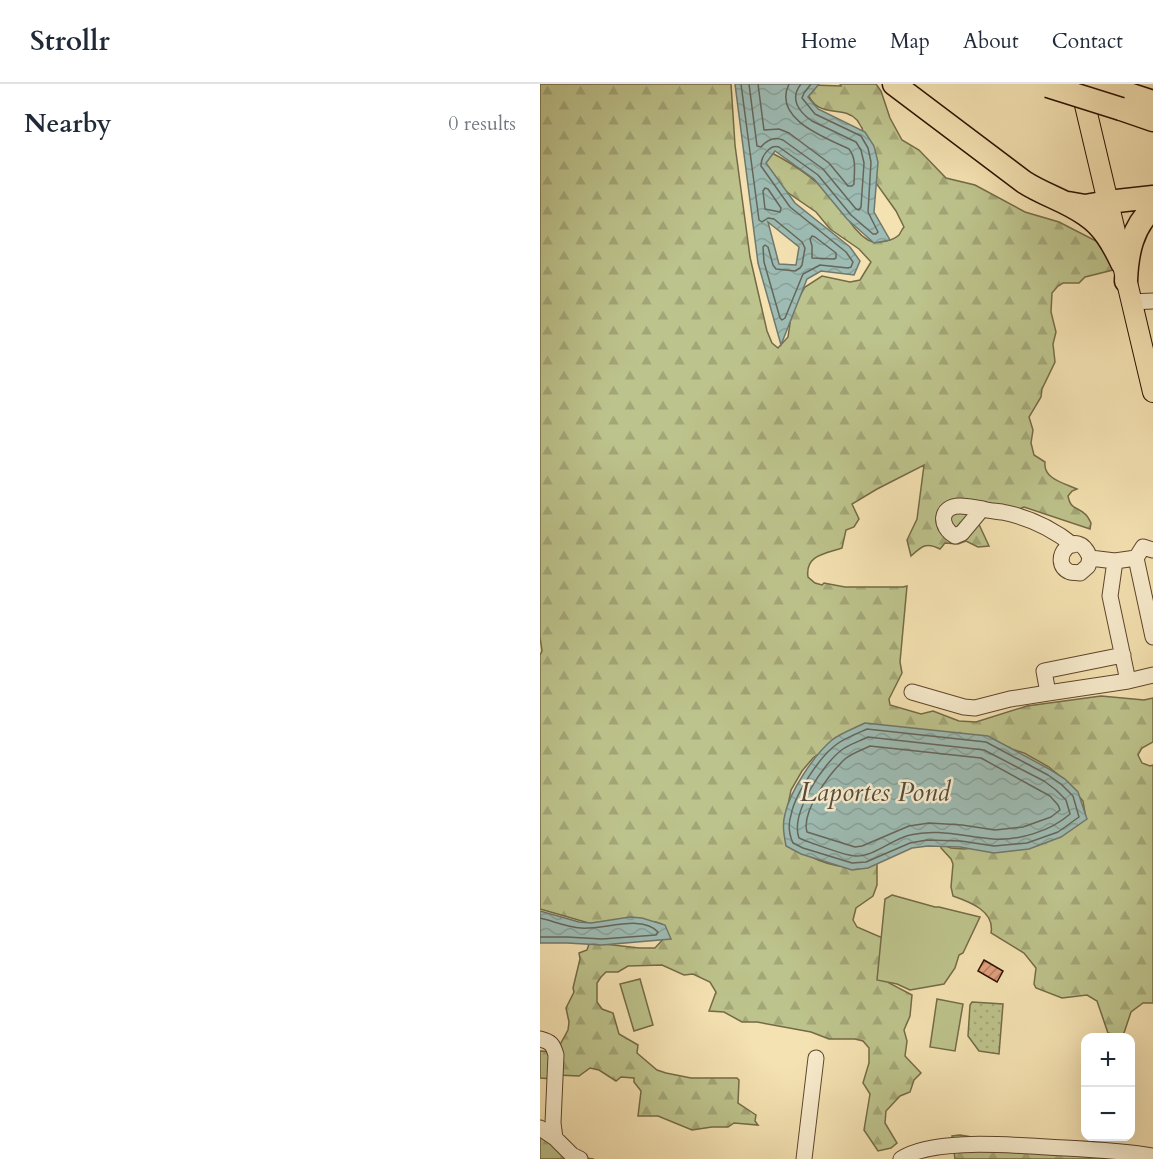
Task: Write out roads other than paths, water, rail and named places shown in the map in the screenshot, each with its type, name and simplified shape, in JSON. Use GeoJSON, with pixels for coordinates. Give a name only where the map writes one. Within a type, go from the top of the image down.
{"type":"FeatureCollection","features":[{"type":"Feature","properties":{"kind":"highway"},"geometry":{"type":"LineString","coordinates":[[894,84],[1024,182],[1079,210],[1098,225],[1108,237],[1127,282]]}},
{"type":"Feature","properties":{"kind":"highway"},"geometry":{"type":"LineString","coordinates":[[1045,85],[1153,102]]}},
{"type":"Feature","properties":{"kind":"highway"},"geometry":{"type":"LineString","coordinates":[[1112,94],[1153,120]]}},
{"type":"Feature","properties":{"kind":"highway"},"geometry":{"type":"LineString","coordinates":[[1055,199],[1078,206],[1090,206],[1153,197]]}},
{"type":"Feature","properties":{"kind":"highway"},"geometry":{"type":"LineString","coordinates":[[1127,282],[1133,238],[1142,220],[1153,208]]}},
{"type":"Feature","properties":{"kind":"main road"},"geometry":{"type":"LineString","coordinates":[[1080,84],[1153,392]]}},
{"type":"Feature","properties":{"kind":"street"},"geometry":{"type":"LineString","coordinates":[[1127,282],[1153,302]]}},
{"type":"Feature","properties":{"kind":"street"},"geometry":{"type":"LineString","coordinates":[[982,509],[1017,516],[1058,533],[1073,545]]}},
{"type":"Feature","properties":{"kind":"street"},"geometry":{"type":"LineString","coordinates":[[1078,544],[1087,549],[1090,558],[1088,566],[1080,573],[1069,572],[1061,560],[1063,551],[1068,545],[1078,544]]}},
{"type":"Feature","properties":{"kind":"street"},"geometry":{"type":"LineString","coordinates":[[1153,550],[1143,547],[1136,558],[1153,637]]}},
{"type":"Feature","properties":{"kind":"street"},"geometry":{"type":"LineString","coordinates":[[1090,558],[1115,561],[1136,558]]}},
{"type":"Feature","properties":{"kind":"street"},"geometry":{"type":"LineString","coordinates":[[1115,561],[1110,596],[1128,681]]}},
{"type":"Feature","properties":{"kind":"street"},"geometry":{"type":"LineString","coordinates":[[1048,693],[1044,671],[1123,655]]}},
{"type":"Feature","properties":{"kind":"street"},"geometry":{"type":"LineString","coordinates":[[912,692],[975,708],[1010,699],[1153,675]]}},
{"type":"Feature","properties":{"kind":"street"},"geometry":{"type":"LineString","coordinates":[[540,1039],[554,1045],[556,1055],[553,1123],[555,1138]]}},
{"type":"Feature","properties":{"kind":"street"},"geometry":{"type":"LineString","coordinates":[[804,1159],[816,1058]]}},
{"type":"Feature","properties":{"kind":"street"},"geometry":{"type":"LineString","coordinates":[[540,1128],[580,1159]]}},
{"type":"Feature","properties":{"kind":"street"},"geometry":{"type":"LineString","coordinates":[[901,1159],[909,1154],[957,1145],[1087,1149],[1153,1156]]}},
{"type":"Feature","properties":{"kind":"water"},"geometry":{"type":"Polygon","coordinates":[[[735,84],[819,84],[808,97],[818,109],[865,132],[874,146],[878,162],[874,212],[890,240],[874,243],[847,219],[814,179],[775,151],[766,163],[795,203],[850,247],[860,261],[854,275],[821,271],[807,279],[781,345],[758,263],[735,84]],[[768,222],[779,264],[796,265],[799,247],[768,222]]]}},
{"type":"Feature","properties":{"kind":"water","name":"Laportes Pond"},"geometry":{"type":"Polygon","coordinates":[[[865,723],[988,736],[1065,779],[1078,792],[1087,819],[1061,837],[1029,849],[994,853],[960,847],[928,846],[912,848],[868,868],[852,870],[801,854],[786,846],[783,826],[785,814],[792,795],[804,774],[832,740],[865,723]]]}},
{"type":"Feature","properties":{"kind":"water"},"geometry":{"type":"Polygon","coordinates":[[[540,911],[591,923],[630,917],[642,918],[665,925],[671,939],[602,945],[540,943],[540,911]]]}}]}
